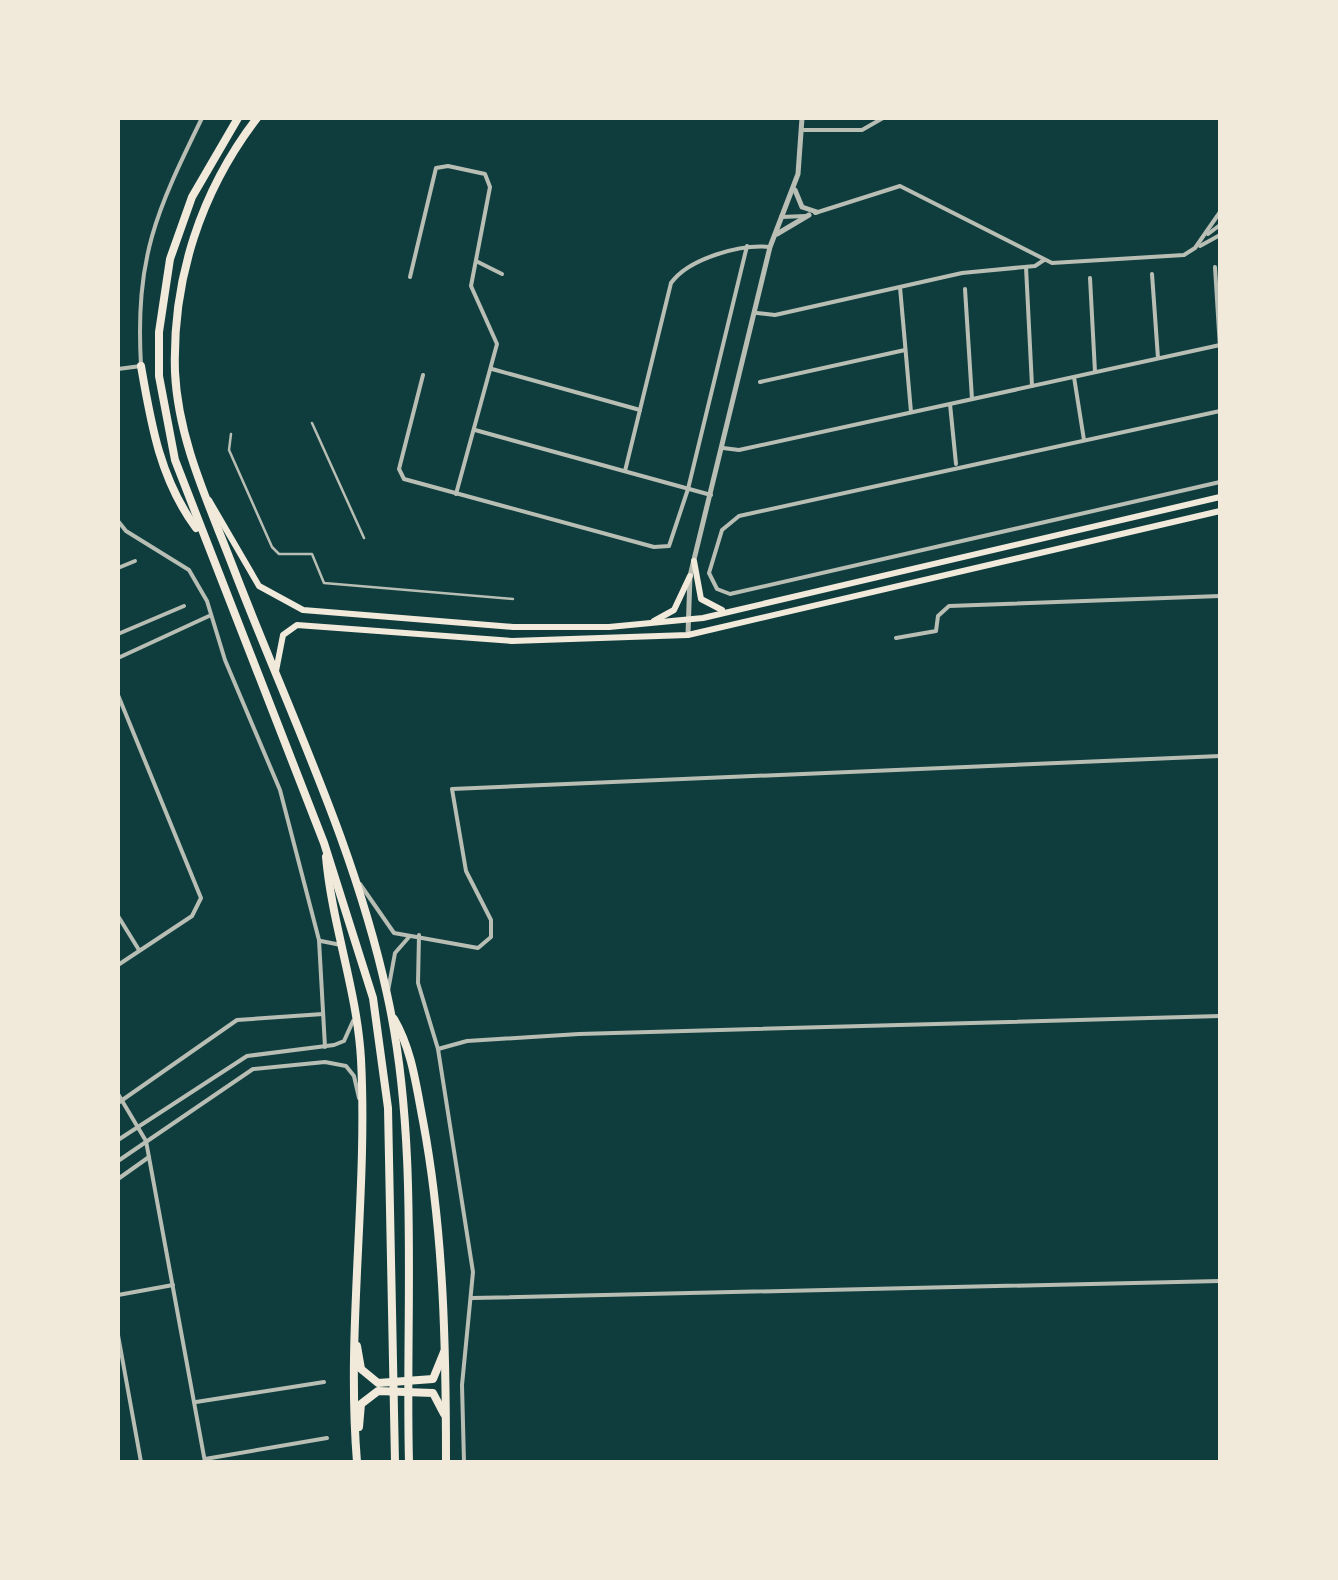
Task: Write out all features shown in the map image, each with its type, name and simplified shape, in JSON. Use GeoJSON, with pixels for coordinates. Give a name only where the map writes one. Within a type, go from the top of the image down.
{"type":"FeatureCollection","features":[{"type":"Feature","properties":{"kind":"highway"},"geometry":{"type":"LineString","coordinates":[[238,118],[209,163],[179,231],[159,332],[164,412],[202,535],[324,842],[360,945],[383,1056],[395,1462]]}},
{"type":"Feature","properties":{"kind":"highway"},"geometry":{"type":"LineString","coordinates":[[257,118],[206,204],[178,302],[179,408],[205,495],[356,880],[387,993],[403,1106],[409,1462]]}},
{"type":"Feature","properties":{"kind":"highway"},"geometry":{"type":"LineString","coordinates":[[141,366],[168,480],[202,535]]}},
{"type":"Feature","properties":{"kind":"highway"},"geometry":{"type":"LineString","coordinates":[[324,842],[329,886],[346,946],[356,1010],[363,1117],[355,1331],[357,1460]]}},
{"type":"Feature","properties":{"kind":"highway"},"geometry":{"type":"LineString","coordinates":[[391,1015],[410,1054],[430,1161],[445,1333],[446,1462]]}},
{"type":"Feature","properties":{"kind":"highway"},"geometry":{"type":"LineString","coordinates":[[355,1331],[361,1369],[378,1383],[433,1379],[444,1358],[445,1333]]}},
{"type":"Feature","properties":{"kind":"highway"},"geometry":{"type":"LineString","coordinates":[[357,1460],[361,1404],[367,1395],[378,1391],[434,1393],[443,1408],[446,1436]]}},
{"type":"Feature","properties":{"kind":"main road"},"geometry":{"type":"LineString","coordinates":[[205,495],[258,586],[303,610],[513,627],[638,626],[687,621],[1220,498]]}},
{"type":"Feature","properties":{"kind":"main road"},"geometry":{"type":"LineString","coordinates":[[275,677],[283,636],[304,624],[512,641],[688,635],[1220,512]]}},
{"type":"Feature","properties":{"kind":"main road"},"geometry":{"type":"LineString","coordinates":[[694,560],[701,599],[726,612]]}},
{"type":"Feature","properties":{"kind":"main road"},"geometry":{"type":"LineString","coordinates":[[638,626],[674,610],[690,576]]}},
{"type":"Feature","properties":{"kind":"street"},"geometry":{"type":"LineString","coordinates":[[118,369],[141,366],[138,320],[147,247],[159,204],[202,118]]}},
{"type":"Feature","properties":{"kind":"street"},"geometry":{"type":"LineString","coordinates":[[688,635],[690,576],[770,246],[801,163],[802,118]]}},
{"type":"Feature","properties":{"kind":"street"},"geometry":{"type":"LineString","coordinates":[[801,130],[862,130],[883,118]]}},
{"type":"Feature","properties":{"kind":"street"},"geometry":{"type":"LineString","coordinates":[[410,277],[436,168],[448,166],[485,174],[490,187],[471,286],[498,344],[456,494]]}},
{"type":"Feature","properties":{"kind":"street"},"geometry":{"type":"LineString","coordinates":[[774,236],[817,212],[900,186],[1045,260],[1071,264],[1184,255],[1220,235]]}},
{"type":"Feature","properties":{"kind":"street"},"geometry":{"type":"LineString","coordinates":[[794,187],[802,207],[817,212]]}},
{"type":"Feature","properties":{"kind":"street"},"geometry":{"type":"LineString","coordinates":[[1195,248],[1220,212]]}},
{"type":"Feature","properties":{"kind":"street"},"geometry":{"type":"LineString","coordinates":[[782,216],[808,216]]}},
{"type":"Feature","properties":{"kind":"street"},"geometry":{"type":"LineString","coordinates":[[1203,238],[1220,225]]}},
{"type":"Feature","properties":{"kind":"street"},"geometry":{"type":"LineString","coordinates":[[625,472],[671,282],[680,271],[747,246],[770,246]]}},
{"type":"Feature","properties":{"kind":"street"},"geometry":{"type":"LineString","coordinates":[[423,375],[400,476],[654,547],[669,546],[688,488],[747,246]]}},
{"type":"Feature","properties":{"kind":"street"},"geometry":{"type":"LineString","coordinates":[[476,260],[502,274]]}},
{"type":"Feature","properties":{"kind":"street"},"geometry":{"type":"LineString","coordinates":[[757,312],[775,315],[962,273],[1026,268],[1045,260]]}},
{"type":"Feature","properties":{"kind":"street"},"geometry":{"type":"LineString","coordinates":[[723,448],[739,450],[1220,346],[1215,267]]}},
{"type":"Feature","properties":{"kind":"street"},"geometry":{"type":"LineString","coordinates":[[1026,268],[1032,386]]}},
{"type":"Feature","properties":{"kind":"street"},"geometry":{"type":"LineString","coordinates":[[1152,274],[1158,358]]}},
{"type":"Feature","properties":{"kind":"street"},"geometry":{"type":"LineString","coordinates":[[1090,278],[1095,372]]}},
{"type":"Feature","properties":{"kind":"street"},"geometry":{"type":"LineString","coordinates":[[900,287],[911,412]]}},
{"type":"Feature","properties":{"kind":"street"},"geometry":{"type":"LineString","coordinates":[[965,289],[972,399]]}},
{"type":"Feature","properties":{"kind":"street"},"geometry":{"type":"LineString","coordinates":[[760,382],[905,350]]}},
{"type":"Feature","properties":{"kind":"street"},"geometry":{"type":"LineString","coordinates":[[492,369],[640,410]]}},
{"type":"Feature","properties":{"kind":"street"},"geometry":{"type":"LineString","coordinates":[[1074,376],[1084,440]]}},
{"type":"Feature","properties":{"kind":"street"},"geometry":{"type":"LineString","coordinates":[[950,404],[956,465]]}},
{"type":"Feature","properties":{"kind":"street"},"geometry":{"type":"LineString","coordinates":[[1220,411],[956,465],[739,516],[728,522],[715,548],[709,573],[717,590],[730,594],[1220,482]]}},
{"type":"Feature","properties":{"kind":"street"},"geometry":{"type":"LineString","coordinates":[[474,430],[711,495]]}},
{"type":"Feature","properties":{"kind":"street"},"geometry":{"type":"LineString","coordinates":[[118,521],[126,532],[189,570],[198,581],[280,790],[320,940],[325,1047]]}},
{"type":"Feature","properties":{"kind":"street"},"geometry":{"type":"LineString","coordinates":[[118,568],[134,561]]}},
{"type":"Feature","properties":{"kind":"street"},"geometry":{"type":"LineString","coordinates":[[896,638],[929,636],[936,631],[938,616],[950,606],[1220,596]]}},
{"type":"Feature","properties":{"kind":"street"},"geometry":{"type":"LineString","coordinates":[[118,634],[184,606]]}},
{"type":"Feature","properties":{"kind":"street"},"geometry":{"type":"LineString","coordinates":[[118,658],[209,616]]}},
{"type":"Feature","properties":{"kind":"street"},"geometry":{"type":"LineString","coordinates":[[118,695],[201,898],[192,916],[118,966]]}},
{"type":"Feature","properties":{"kind":"street"},"geometry":{"type":"LineString","coordinates":[[356,880],[372,897],[388,930],[468,948],[485,945],[491,937],[492,920],[466,871],[452,790],[1220,756]]}},
{"type":"Feature","properties":{"kind":"street"},"geometry":{"type":"LineString","coordinates":[[118,916],[140,951]]}},
{"type":"Feature","properties":{"kind":"street"},"geometry":{"type":"LineString","coordinates":[[420,935],[418,984],[438,1049],[467,1213],[472,1298],[462,1385],[464,1462]]}},
{"type":"Feature","properties":{"kind":"street"},"geometry":{"type":"LineString","coordinates":[[387,993],[395,953],[409,937]]}},
{"type":"Feature","properties":{"kind":"street"},"geometry":{"type":"LineString","coordinates":[[320,940],[346,946]]}},
{"type":"Feature","properties":{"kind":"street"},"geometry":{"type":"LineString","coordinates":[[118,1140],[246,1056],[325,1047],[344,1041],[356,1010]]}},
{"type":"Feature","properties":{"kind":"street"},"geometry":{"type":"LineString","coordinates":[[323,1014],[238,1020],[119,1099],[146,1141],[205,1460],[327,1438]]}},
{"type":"Feature","properties":{"kind":"street"},"geometry":{"type":"LineString","coordinates":[[438,1049],[467,1041],[579,1034],[1220,1016]]}},
{"type":"Feature","properties":{"kind":"street"},"geometry":{"type":"LineString","coordinates":[[118,1160],[242,1074],[264,1066],[325,1062],[346,1066],[354,1076],[363,1117]]}},
{"type":"Feature","properties":{"kind":"street"},"geometry":{"type":"LineString","coordinates":[[118,1178],[149,1156]]}},
{"type":"Feature","properties":{"kind":"street"},"geometry":{"type":"LineString","coordinates":[[472,1298],[1220,1281]]}},
{"type":"Feature","properties":{"kind":"street"},"geometry":{"type":"LineString","coordinates":[[118,1295],[173,1285]]}},
{"type":"Feature","properties":{"kind":"street"},"geometry":{"type":"LineString","coordinates":[[118,1335],[140,1462]]}},
{"type":"Feature","properties":{"kind":"street"},"geometry":{"type":"LineString","coordinates":[[194,1402],[324,1382]]}},
{"type":"Feature","properties":{"kind":"lane"},"geometry":{"type":"LineString","coordinates":[[312,423],[364,538]]}},
{"type":"Feature","properties":{"kind":"lane"},"geometry":{"type":"LineString","coordinates":[[231,434],[228,450],[279,554],[312,554],[324,584],[513,599]]}}]}
